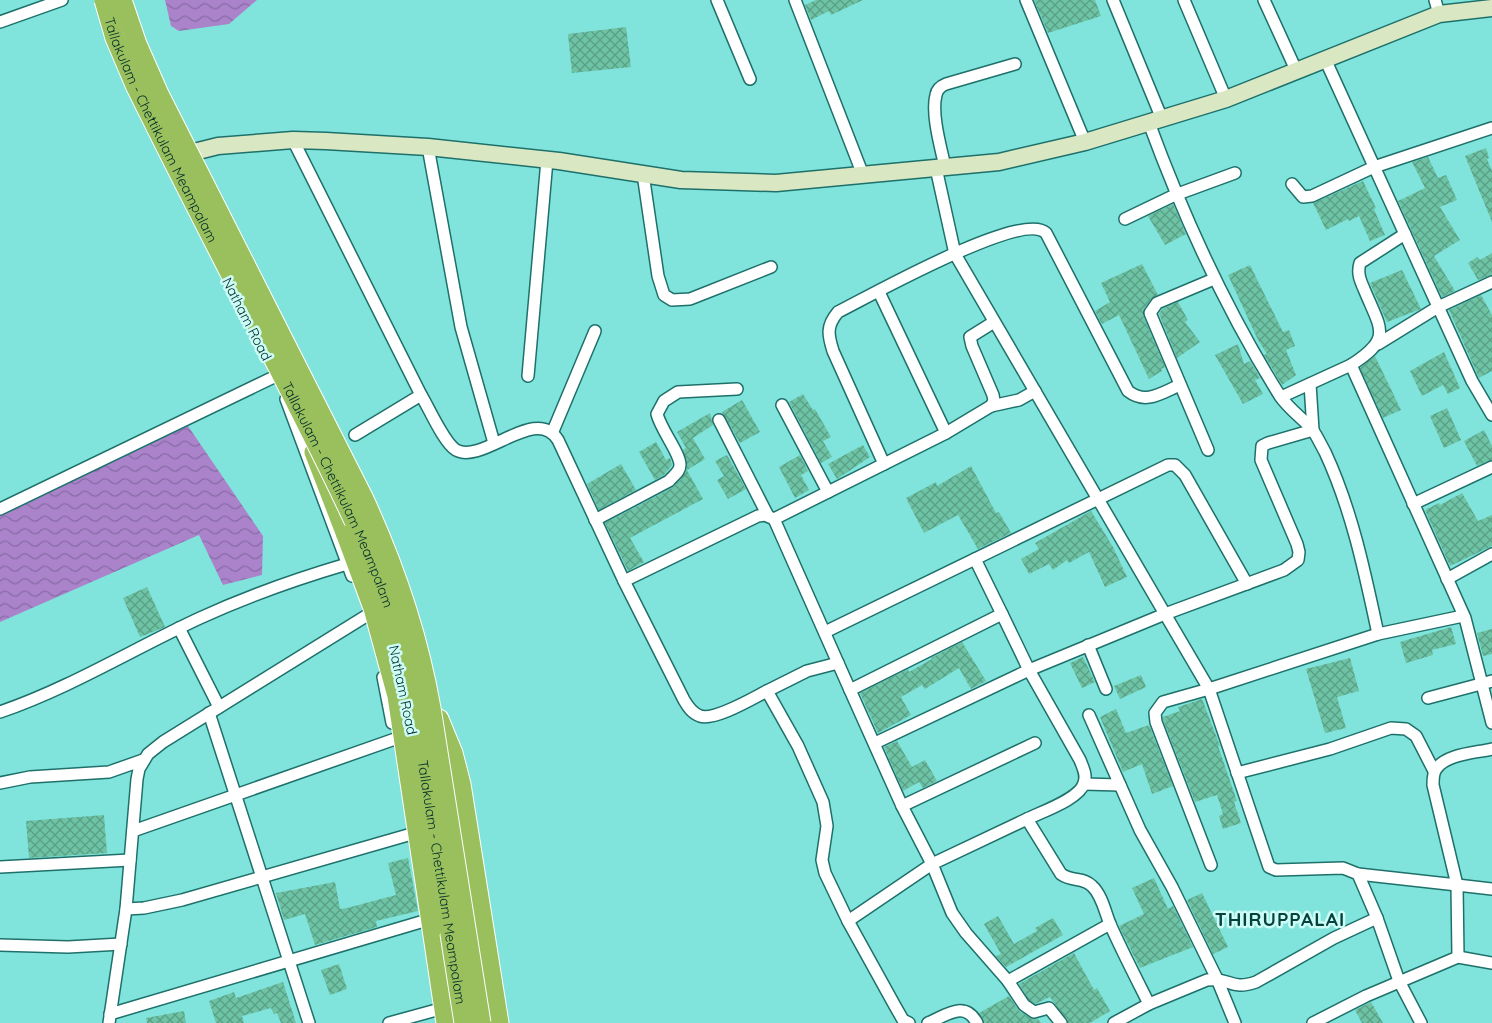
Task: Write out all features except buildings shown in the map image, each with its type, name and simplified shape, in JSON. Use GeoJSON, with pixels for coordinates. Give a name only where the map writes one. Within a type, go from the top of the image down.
{"type":"FeatureCollection","features":[{"type":"Feature","properties":{"kind":"highway","name":"Tallakulam - Chettikulam Meampalam"},"geometry":{"type":"LineString","coordinates":[[104,0],[115,38],[135,85],[344,499],[387,600],[402,648],[412,693],[464,1023]]}},
{"type":"Feature","properties":{"kind":"highway","name":"Tallakulam - Chettikulam Meampalam"},"geometry":{"type":"LineString","coordinates":[[122,0],[137,44],[158,94],[363,497],[406,603],[423,666],[431,708],[481,1023]]}},
{"type":"Feature","properties":{"kind":"highway"},"geometry":{"type":"LineString","coordinates":[[312,446],[376,616],[396,696],[443,1016]]}},
{"type":"Feature","properties":{"kind":"highway"},"geometry":{"type":"LineString","coordinates":[[439,719],[455,760],[461,784],[499,1023]]}},
{"type":"Feature","properties":{"kind":"main road","name":"Natham Road"},"geometry":{"type":"LineString","coordinates":[[99,0],[120,64],[169,165],[312,446],[355,536],[378,594],[406,692],[458,1023]]}},
{"type":"Feature","properties":{"kind":"main road","name":"Natham Road"},"geometry":{"type":"LineString","coordinates":[[128,0],[147,56],[381,526],[420,630],[439,719],[487,1023]]}},
{"type":"Feature","properties":{"kind":"main road"},"geometry":{"type":"LineString","coordinates":[[169,165],[194,152],[218,146],[293,140],[428,146],[547,160],[681,180],[776,182],[999,162],[1084,142],[1226,99],[1325,59],[1437,7],[1492,8]]}},
{"type":"Feature","properties":{"kind":"street"},"geometry":{"type":"LineString","coordinates":[[0,22],[62,0]]}},
{"type":"Feature","properties":{"kind":"street"},"geometry":{"type":"LineString","coordinates":[[717,0],[750,79]]}},
{"type":"Feature","properties":{"kind":"street"},"geometry":{"type":"LineString","coordinates":[[1026,0],[1084,142]]}},
{"type":"Feature","properties":{"kind":"street"},"geometry":{"type":"LineString","coordinates":[[1113,0],[1156,121],[1175,195],[1214,279],[1281,397],[1313,430],[1335,476],[1358,546],[1378,634]]}},
{"type":"Feature","properties":{"kind":"street"},"geometry":{"type":"LineString","coordinates":[[1184,0],[1226,99]]}},
{"type":"Feature","properties":{"kind":"street"},"geometry":{"type":"LineString","coordinates":[[1264,0],[1296,70]]}},
{"type":"Feature","properties":{"kind":"street"},"geometry":{"type":"LineString","coordinates":[[798,1],[863,174]]}},
{"type":"Feature","properties":{"kind":"street"},"geometry":{"type":"LineString","coordinates":[[1325,59],[1472,381],[1492,415]]}},
{"type":"Feature","properties":{"kind":"street"},"geometry":{"type":"LineString","coordinates":[[1015,64],[946,84],[940,88],[936,95],[940,167],[955,254],[1209,689],[1269,867],[1276,870],[1344,868],[1358,874],[1492,889]]}},
{"type":"Feature","properties":{"kind":"street"},"geometry":{"type":"LineString","coordinates":[[1292,184],[1303,197],[1312,196],[1374,167],[1492,128]]}},
{"type":"Feature","properties":{"kind":"street"},"geometry":{"type":"LineString","coordinates":[[293,140],[421,395],[449,444],[457,450],[476,450],[534,428],[546,427],[553,431],[624,581],[692,712],[702,717],[716,716],[807,671],[838,663]]}},
{"type":"Feature","properties":{"kind":"street"},"geometry":{"type":"LineString","coordinates":[[428,146],[461,327],[494,443]]}},
{"type":"Feature","properties":{"kind":"street"},"geometry":{"type":"LineString","coordinates":[[528,376],[547,160]]}},
{"type":"Feature","properties":{"kind":"street"},"geometry":{"type":"LineString","coordinates":[[1125,219],[1175,195],[1235,173]]}},
{"type":"Feature","properties":{"kind":"street"},"geometry":{"type":"LineString","coordinates":[[643,174],[658,276],[664,295],[672,300],[690,298],[771,267]]}},
{"type":"Feature","properties":{"kind":"street"},"geometry":{"type":"LineString","coordinates":[[884,464],[833,351],[828,332],[831,320],[838,312],[955,254],[999,235],[1024,230],[1043,231],[1052,242],[1128,391],[1137,398],[1150,398],[1180,385]]}},
{"type":"Feature","properties":{"kind":"street"},"geometry":{"type":"LineString","coordinates":[[1378,344],[1381,334],[1379,324],[1358,271],[1360,263],[1368,256],[1405,234]]}},
{"type":"Feature","properties":{"kind":"street"},"geometry":{"type":"LineString","coordinates":[[1208,450],[1150,313],[1157,303],[1214,279]]}},
{"type":"Feature","properties":{"kind":"street"},"geometry":{"type":"LineString","coordinates":[[1281,397],[1351,365],[1369,354],[1378,344],[1438,307],[1492,282]]}},
{"type":"Feature","properties":{"kind":"street"},"geometry":{"type":"LineString","coordinates":[[879,292],[946,433]]}},
{"type":"Feature","properties":{"kind":"street"},"geometry":{"type":"LineString","coordinates":[[991,406],[994,401],[993,395],[970,337],[994,322]]}},
{"type":"Feature","properties":{"kind":"street"},"geometry":{"type":"LineString","coordinates":[[553,431],[595,331]]}},
{"type":"Feature","properties":{"kind":"street"},"geometry":{"type":"LineString","coordinates":[[1351,365],[1463,616],[1487,683],[1492,723]]}},
{"type":"Feature","properties":{"kind":"street"},"geometry":{"type":"LineString","coordinates":[[0,509],[278,380],[366,616],[382,673],[395,739],[408,833],[443,1016],[442,1023]]}},
{"type":"Feature","properties":{"kind":"street"},"geometry":{"type":"LineString","coordinates":[[1310,384],[1313,430]]}},
{"type":"Feature","properties":{"kind":"street"},"geometry":{"type":"LineString","coordinates":[[595,520],[668,481],[678,472],[680,464],[677,454],[660,428],[657,414],[664,401],[678,392],[737,390]]}},
{"type":"Feature","properties":{"kind":"street"},"geometry":{"type":"LineString","coordinates":[[624,581],[758,516],[771,517],[828,492],[946,433],[991,406],[1019,400],[1035,390]]}},
{"type":"Feature","properties":{"kind":"street"},"geometry":{"type":"LineString","coordinates":[[355,435],[421,395]]}},
{"type":"Feature","properties":{"kind":"street"},"geometry":{"type":"LineString","coordinates":[[782,405],[828,492]]}},
{"type":"Feature","properties":{"kind":"street"},"geometry":{"type":"LineString","coordinates":[[720,420],[771,517],[875,742],[902,806],[932,864],[952,913],[966,933],[1008,981],[1024,1005],[1034,1012],[1049,1008],[1061,1023]]}},
{"type":"Feature","properties":{"kind":"street"},"geometry":{"type":"LineString","coordinates":[[875,742],[1028,670],[1164,614],[1284,570],[1298,560],[1299,552],[1261,460],[1262,446],[1313,430]]}},
{"type":"Feature","properties":{"kind":"street"},"geometry":{"type":"LineString","coordinates":[[825,632],[1160,467],[1175,465],[1185,475],[1247,584]]}},
{"type":"Feature","properties":{"kind":"street"},"geometry":{"type":"LineString","coordinates":[[1414,504],[1492,467]]}},
{"type":"Feature","properties":{"kind":"street"},"geometry":{"type":"LineString","coordinates":[[1447,579],[1492,554]]}},
{"type":"Feature","properties":{"kind":"street"},"geometry":{"type":"LineString","coordinates":[[848,921],[932,864],[1068,799],[1078,793],[1084,784],[1085,774],[1080,760],[1028,670],[975,559]]}},
{"type":"Feature","properties":{"kind":"street"},"geometry":{"type":"LineString","coordinates":[[0,712],[74,682],[179,628],[255,594],[347,564]]}},
{"type":"Feature","properties":{"kind":"street"},"geometry":{"type":"LineString","coordinates":[[850,690],[1002,614]]}},
{"type":"Feature","properties":{"kind":"street"},"geometry":{"type":"LineString","coordinates":[[366,616],[158,746],[143,760],[135,789],[126,909],[109,1018],[289,961],[424,921]]}},
{"type":"Feature","properties":{"kind":"street"},"geometry":{"type":"LineString","coordinates":[[1211,865],[1156,722],[1155,713],[1163,702],[1378,634],[1463,616]]}},
{"type":"Feature","properties":{"kind":"street"},"geometry":{"type":"LineString","coordinates":[[179,628],[214,710],[236,796],[309,1023]]}},
{"type":"Feature","properties":{"kind":"street"},"geometry":{"type":"LineString","coordinates":[[1088,645],[1106,689]]}},
{"type":"Feature","properties":{"kind":"street"},"geometry":{"type":"LineString","coordinates":[[1428,698],[1487,683]]}},
{"type":"Feature","properties":{"kind":"street"},"geometry":{"type":"LineString","coordinates":[[767,691],[798,746],[823,802],[827,826],[822,860],[825,873],[848,921],[895,1006],[904,1020],[909,1023]]}},
{"type":"Feature","properties":{"kind":"street"},"geometry":{"type":"LineString","coordinates":[[1089,715],[1143,836],[1172,887],[1217,979],[1235,1023]]}},
{"type":"Feature","properties":{"kind":"street"},"geometry":{"type":"LineString","coordinates":[[1237,773],[1330,749],[1391,728],[1406,729],[1416,736],[1434,771],[1433,785],[1456,885],[1458,957]]}},
{"type":"Feature","properties":{"kind":"street"},"geometry":{"type":"LineString","coordinates":[[132,831],[395,739]]}},
{"type":"Feature","properties":{"kind":"street"},"geometry":{"type":"LineString","coordinates":[[902,806],[1036,743]]}},
{"type":"Feature","properties":{"kind":"street"},"geometry":{"type":"LineString","coordinates":[[1434,771],[1441,763],[1456,757],[1492,749]]}},
{"type":"Feature","properties":{"kind":"street"},"geometry":{"type":"LineString","coordinates":[[0,783],[30,777],[109,772],[143,760]]}},
{"type":"Feature","properties":{"kind":"street"},"geometry":{"type":"LineString","coordinates":[[1084,784],[1120,785]]}},
{"type":"Feature","properties":{"kind":"street"},"geometry":{"type":"LineString","coordinates":[[1027,819],[1061,874],[1068,879],[1083,880],[1097,890],[1110,924],[1148,1004]]}},
{"type":"Feature","properties":{"kind":"street"},"geometry":{"type":"LineString","coordinates":[[126,909],[166,904],[408,833],[456,825]]}},
{"type":"Feature","properties":{"kind":"street"},"geometry":{"type":"LineString","coordinates":[[0,867],[130,860]]}},
{"type":"Feature","properties":{"kind":"street"},"geometry":{"type":"LineString","coordinates":[[1358,874],[1377,918],[1399,981],[1421,1023]]}},
{"type":"Feature","properties":{"kind":"street"},"geometry":{"type":"LineString","coordinates":[[1114,1023],[1148,1004],[1207,980],[1217,979],[1235,986],[1243,986],[1334,938],[1377,918]]}},
{"type":"Feature","properties":{"kind":"street"},"geometry":{"type":"LineString","coordinates":[[1008,981],[1110,924]]}},
{"type":"Feature","properties":{"kind":"street"},"geometry":{"type":"LineString","coordinates":[[0,945],[68,947],[121,944]]}},
{"type":"Feature","properties":{"kind":"street"},"geometry":{"type":"LineString","coordinates":[[1314,1023],[1399,981],[1458,957],[1492,963]]}},
{"type":"Feature","properties":{"kind":"street"},"geometry":{"type":"LineString","coordinates":[[928,1023],[956,1011],[966,1010],[972,1014],[978,1023]]}},
{"type":"Feature","properties":{"kind":"street"},"geometry":{"type":"LineString","coordinates":[[389,1023],[443,1016]]}},
{"type":"Feature","properties":{"kind":"water"},"geometry":{"type":"Polygon","coordinates":[[[165,0],[257,0],[229,24],[179,31],[171,26],[165,0]]]}},
{"type":"Feature","properties":{"kind":"water"},"geometry":{"type":"Polygon","coordinates":[[[188,426],[263,536],[262,575],[223,585],[199,535],[0,622],[0,516],[188,426]]]}},
{"type":"Feature","properties":{"kind":"district","name":"THIRUPPALAI"},"geometry":{"type":"Point","coordinates":[1280,919]}}]}
